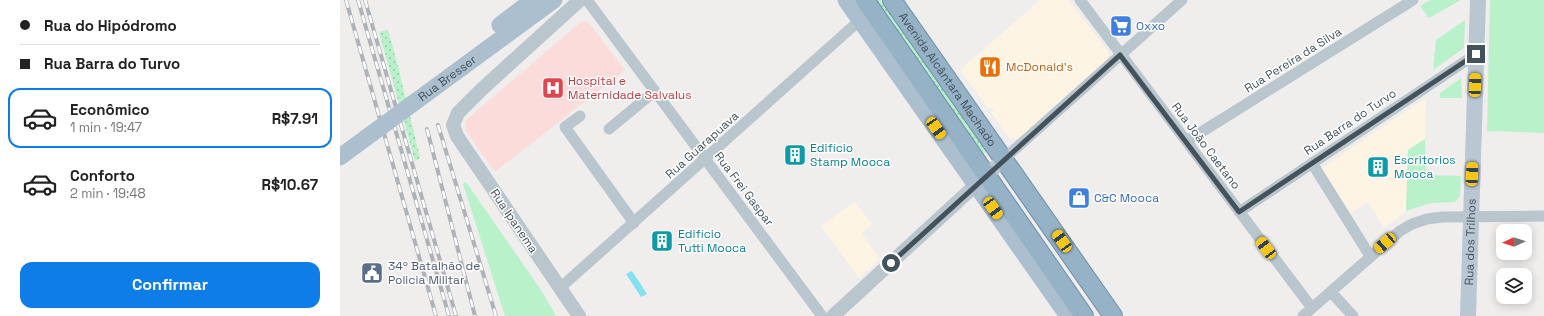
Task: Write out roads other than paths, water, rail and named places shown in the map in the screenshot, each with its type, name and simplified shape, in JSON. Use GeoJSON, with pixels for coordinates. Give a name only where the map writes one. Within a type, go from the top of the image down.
{"type":"FeatureCollection","features":[{"type":"Feature","properties":{"kind":"highway","name":"Avenida Alcântara Machado"},"geometry":{"type":"LineString","coordinates":[[865,0],[982,180],[1084,316]]}},
{"type":"Feature","properties":{"kind":"highway","name":"Avenida Alcântara Machado"},"geometry":{"type":"LineString","coordinates":[[892,0],[1113,316]]}},
{"type":"Feature","properties":{"kind":"main road","name":"Rua Bresser"},"geometry":{"type":"LineString","coordinates":[[340,143],[534,0]]}},
{"type":"Feature","properties":{"kind":"main road","name":"Rua Bresser"},"geometry":{"type":"LineString","coordinates":[[340,157],[554,0]]}},
{"type":"Feature","properties":{"kind":"main road","name":"Avenida Alcântara Machado"},"geometry":{"type":"LineString","coordinates":[[846,0],[982,180],[1068,316]]}},
{"type":"Feature","properties":{"kind":"main road","name":"Rua dos Trilhos"},"geometry":{"type":"LineString","coordinates":[[1468,316],[1478,0]]}},
{"type":"Feature","properties":{"kind":"street","name":"Rua Ipanema"},"geometry":{"type":"LineString","coordinates":[[579,316],[457,136],[453,125],[458,112],[580,0]]}},
{"type":"Feature","properties":{"kind":"street","name":"Rua Frei Gaspar"},"geometry":{"type":"LineString","coordinates":[[587,0],[822,316]]}},
{"type":"Feature","properties":{"kind":"street","name":"Rua João Caetano"},"geometry":{"type":"LineString","coordinates":[[1080,0],[1312,308]]}},
{"type":"Feature","properties":{"kind":"street"},"geometry":{"type":"LineString","coordinates":[[833,316],[1004,159],[1182,0]]}},
{"type":"Feature","properties":{"kind":"street","name":"Rua Pereira da Silva"},"geometry":{"type":"LineString","coordinates":[[1187,141],[1413,0]]}},
{"type":"Feature","properties":{"kind":"street","name":"Rua Guarapuava"},"geometry":{"type":"LineString","coordinates":[[560,288],[706,160],[860,20]]}},
{"type":"Feature","properties":{"kind":"street","name":"Rua Barra do Turvo"},"geometry":{"type":"LineString","coordinates":[[1239,212],[1476,54]]}},
{"type":"Feature","properties":{"kind":"street"},"geometry":{"type":"LineString","coordinates":[[609,130],[655,91]]}},
{"type":"Feature","properties":{"kind":"street"},"geometry":{"type":"LineString","coordinates":[[580,116],[565,127],[634,223]]}},
{"type":"Feature","properties":{"kind":"street"},"geometry":{"type":"LineString","coordinates":[[1312,164],[1370,256]]}},
{"type":"Feature","properties":{"kind":"street"},"geometry":{"type":"LineString","coordinates":[[1303,316],[1370,256],[1400,231],[1412,224],[1442,217],[1544,216]]}},
{"type":"Feature","properties":{"kind":"street"},"geometry":{"type":"LineString","coordinates":[[1331,292],[1353,316]]}},
{"type":"Feature","properties":{"kind":"water"},"geometry":{"type":"Polygon","coordinates":[[[632,271],[647,294],[641,297],[626,274],[632,271]]]}},
{"type":"Feature","properties":{"kind":"railway"},"geometry":{"type":"LineString","coordinates":[[346,0],[436,316]]}},
{"type":"Feature","properties":{"kind":"railway"},"geometry":{"type":"LineString","coordinates":[[358,0],[449,316]]}},
{"type":"Feature","properties":{"kind":"railway"},"geometry":{"type":"LineString","coordinates":[[365,0],[456,316]]}},
{"type":"Feature","properties":{"kind":"railway"},"geometry":{"type":"LineString","coordinates":[[438,125],[496,316]]}},
{"type":"Feature","properties":{"kind":"railway"},"geometry":{"type":"LineString","coordinates":[[427,129],[475,316]]}},
{"type":"Feature","properties":{"kind":"place","name":"Oxxo"},"geometry":{"type":"Point","coordinates":[1121,26]}},
{"type":"Feature","properties":{"kind":"place","name":"McDonald's"},"geometry":{"type":"Point","coordinates":[990,67]}},
{"type":"Feature","properties":{"kind":"place","name":"Hospital e Maternidade Salvalus"},"geometry":{"type":"Point","coordinates":[553,88]}},
{"type":"Feature","properties":{"kind":"place","name":"Edifício Stamp Mooca"},"geometry":{"type":"Point","coordinates":[795,155]}},
{"type":"Feature","properties":{"kind":"place","name":"Escritorios Mooca"},"geometry":{"type":"Point","coordinates":[1378,167]}},
{"type":"Feature","properties":{"kind":"place","name":"C&C Mooca"},"geometry":{"type":"Point","coordinates":[1079,198]}},
{"type":"Feature","properties":{"kind":"place","name":"Edifício Tutti Mooca"},"geometry":{"type":"Point","coordinates":[662,241]}},
{"type":"Feature","properties":{"kind":"place","name":"34º Batalhão de Policia Militar"},"geometry":{"type":"Point","coordinates":[372,273]}}]}
